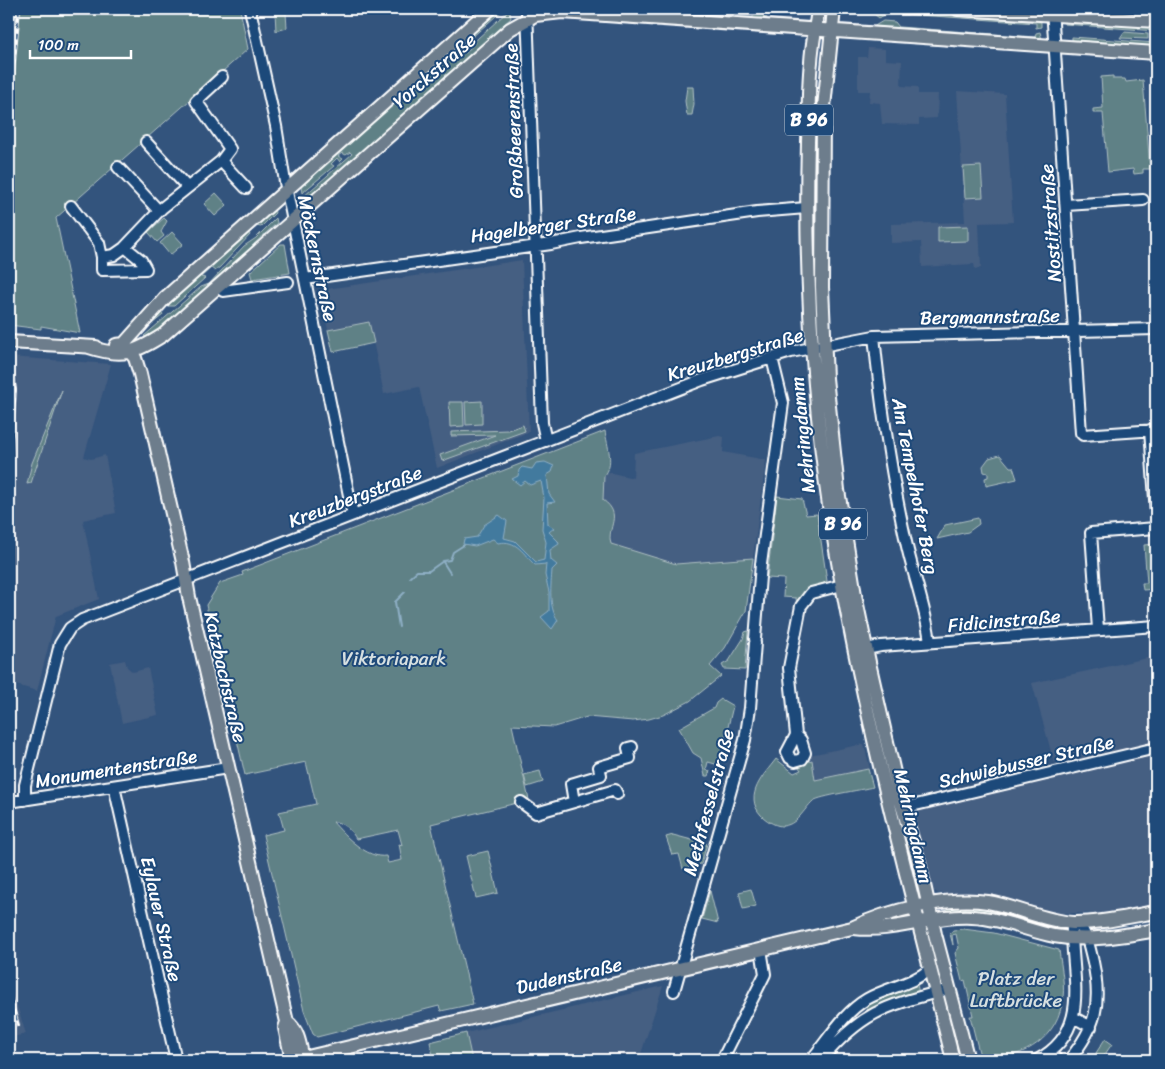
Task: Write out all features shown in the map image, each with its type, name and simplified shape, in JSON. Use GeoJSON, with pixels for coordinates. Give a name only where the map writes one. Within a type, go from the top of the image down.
{"type":"FeatureCollection","features":[{"type":"Feature","properties":{"kind":"main road","name":"Yorckstraße"},"geometry":{"type":"LineString","coordinates":[[127,348],[165,298],[490,9]]}},
{"type":"Feature","properties":{"kind":"main road","name":"Mehringdamm"},"geometry":{"type":"LineString","coordinates":[[818,9],[811,57],[806,208],[818,346],[827,492],[842,585],[860,650],[898,809],[914,908]]}},
{"type":"Feature","properties":{"kind":"main road","name":"Mehringdamm"},"geometry":{"type":"LineString","coordinates":[[834,9],[828,59],[822,149],[818,346],[860,650]]}},
{"type":"Feature","properties":{"kind":"main road"},"geometry":{"type":"LineString","coordinates":[[958,9],[1053,12],[1156,22]]}},
{"type":"Feature","properties":{"kind":"main road","name":"Yorckstraße"},"geometry":{"type":"LineString","coordinates":[[9,342],[127,348],[163,335],[527,13],[562,12],[816,28],[1156,53]]}},
{"type":"Feature","properties":{"kind":"main road"},"geometry":{"type":"LineString","coordinates":[[811,57],[828,59]]}},
{"type":"Feature","properties":{"kind":"main road","name":"Katzbachstraße"},"geometry":{"type":"LineString","coordinates":[[127,348],[138,368],[287,1022],[286,1028],[298,1060]]}},
{"type":"Feature","properties":{"kind":"main road","name":"Mehringdamm"},"geometry":{"type":"LineString","coordinates":[[898,809],[918,858],[929,905]]}},
{"type":"Feature","properties":{"kind":"main road"},"geometry":{"type":"LineString","coordinates":[[914,908],[964,900],[989,902],[1051,920],[1075,923],[1156,912]]}},
{"type":"Feature","properties":{"kind":"main road","name":"B 96"},"geometry":{"type":"LineString","coordinates":[[929,905],[968,1060]]}},
{"type":"Feature","properties":{"kind":"main road","name":"Dudenstraße"},"geometry":{"type":"LineString","coordinates":[[298,1060],[761,948],[852,928],[868,920],[914,908]]}},
{"type":"Feature","properties":{"kind":"main road","name":"B 96"},"geometry":{"type":"LineString","coordinates":[[914,908],[953,1060]]}},
{"type":"Feature","properties":{"kind":"main road"},"geometry":{"type":"LineString","coordinates":[[918,922],[956,917],[985,918],[1040,933],[1072,938],[1088,938],[1156,930]]}},
{"type":"Feature","properties":{"kind":"main road","name":"Dudenstraße"},"geometry":{"type":"LineString","coordinates":[[852,928],[867,930],[918,922]]}},
{"type":"Feature","properties":{"kind":"street","name":"Möckernstraße"},"geometry":{"type":"LineString","coordinates":[[250,9],[276,126],[277,144],[286,190],[353,515]]}},
{"type":"Feature","properties":{"kind":"street","name":"Nostitzstraße"},"geometry":{"type":"LineString","coordinates":[[1053,12],[1083,435],[1153,430]]}},
{"type":"Feature","properties":{"kind":"street","name":"Großbeerenstraße"},"geometry":{"type":"LineString","coordinates":[[527,13],[542,423],[546,441]]}},
{"type":"Feature","properties":{"kind":"street"},"geometry":{"type":"LineString","coordinates":[[102,257],[114,255],[125,247],[159,212],[187,187],[221,162],[230,149],[196,101],[222,77]]}},
{"type":"Feature","properties":{"kind":"street"},"geometry":{"type":"LineString","coordinates":[[146,142],[187,187]]}},
{"type":"Feature","properties":{"kind":"street"},"geometry":{"type":"LineString","coordinates":[[221,162],[246,188]]}},
{"type":"Feature","properties":{"kind":"street"},"geometry":{"type":"LineString","coordinates":[[118,168],[159,212]]}},
{"type":"Feature","properties":{"kind":"street"},"geometry":{"type":"LineString","coordinates":[[1066,205],[1143,200]]}},
{"type":"Feature","properties":{"kind":"street"},"geometry":{"type":"LineString","coordinates":[[71,206],[99,243],[102,270],[146,269],[141,260],[125,247]]}},
{"type":"Feature","properties":{"kind":"street","name":"Hagelberger Straße"},"geometry":{"type":"LineString","coordinates":[[305,279],[757,212],[806,208]]}},
{"type":"Feature","properties":{"kind":"street"},"geometry":{"type":"LineString","coordinates":[[218,286],[223,291],[288,282]]}},
{"type":"Feature","properties":{"kind":"street","name":"Bergmannstraße"},"geometry":{"type":"LineString","coordinates":[[818,346],[874,336],[1156,329]]}},
{"type":"Feature","properties":{"kind":"street","name":"Am Tempelhofer Berg"},"geometry":{"type":"LineString","coordinates":[[874,336],[890,462],[906,544],[930,642]]}},
{"type":"Feature","properties":{"kind":"street","name":"Kreuzbergstraße"},"geometry":{"type":"LineString","coordinates":[[25,800],[25,784],[60,644],[66,632],[82,620],[702,380],[818,346]]}},
{"type":"Feature","properties":{"kind":"street","name":"Methfesselstraße"},"geometry":{"type":"LineString","coordinates":[[674,992],[745,740],[751,701],[761,564],[783,403],[772,358]]}},
{"type":"Feature","properties":{"kind":"street"},"geometry":{"type":"LineString","coordinates":[[1153,430],[1156,513]]}},
{"type":"Feature","properties":{"kind":"street"},"geometry":{"type":"LineString","coordinates":[[1098,629],[1091,533],[1156,528]]}},
{"type":"Feature","properties":{"kind":"street"},"geometry":{"type":"LineString","coordinates":[[796,734],[789,668],[801,606],[811,592],[842,585]]}},
{"type":"Feature","properties":{"kind":"street","name":"Fidicinstraße"},"geometry":{"type":"LineString","coordinates":[[860,650],[930,642],[939,643],[1098,629],[1156,626]]}},
{"type":"Feature","properties":{"kind":"street"},"geometry":{"type":"LineString","coordinates":[[574,802],[571,784],[601,775],[599,767],[630,758],[628,748],[632,747]]}},
{"type":"Feature","properties":{"kind":"street","name":"Schwiebusser Straße"},"geometry":{"type":"LineString","coordinates":[[898,809],[1156,748]]}},
{"type":"Feature","properties":{"kind":"street","name":"Monumentenstraße"},"geometry":{"type":"LineString","coordinates":[[9,802],[228,768]]}},
{"type":"Feature","properties":{"kind":"street","name":"Eylauer Straße"},"geometry":{"type":"LineString","coordinates":[[114,786],[176,1060]]}},
{"type":"Feature","properties":{"kind":"street"},"geometry":{"type":"LineString","coordinates":[[521,802],[536,813],[616,790],[617,794]]}},
{"type":"Feature","properties":{"kind":"street"},"geometry":{"type":"LineString","coordinates":[[1037,1060],[1050,1052],[1065,1034],[1073,1017],[1077,992],[1072,938],[1075,923]]}},
{"type":"Feature","properties":{"kind":"street"},"geometry":{"type":"LineString","coordinates":[[1069,1060],[1091,1027],[1097,1007],[1097,985],[1088,938],[1075,923]]}},
{"type":"Feature","properties":{"kind":"street"},"geometry":{"type":"LineString","coordinates":[[722,1060],[765,974],[761,948]]}},
{"type":"Feature","properties":{"kind":"street"},"geometry":{"type":"LineString","coordinates":[[816,1059],[848,1015],[860,1004],[878,993],[915,981],[930,969]]}},
{"type":"Feature","properties":{"kind":"street"},"geometry":{"type":"LineString","coordinates":[[816,1059],[867,1017],[898,1003],[949,989]]}},
{"type":"Feature","properties":{"kind":"street"},"geometry":{"type":"LineString","coordinates":[[860,1004],[867,1017]]}},
{"type":"Feature","properties":{"kind":"street"},"geometry":{"type":"LineString","coordinates":[[1073,1017],[1091,1027]]}},
{"type":"Feature","properties":{"kind":"street"},"geometry":{"type":"LineString","coordinates":[[1050,1052],[1057,1060]]}},
{"type":"Feature","properties":{"kind":"shaded area"},"geometry":{"type":"Polygon","coordinates":[[[868,48],[885,49],[885,60],[902,61],[901,86],[918,87],[918,94],[938,94],[937,118],[919,119],[919,125],[882,124],[880,103],[869,102],[870,91],[858,91],[858,57],[867,57],[868,48]]]}},
{"type":"Feature","properties":{"kind":"shaded area"},"geometry":{"type":"Polygon","coordinates":[[[957,91],[1005,94],[1013,222],[979,223],[981,268],[975,269],[974,264],[922,267],[921,242],[891,243],[891,224],[965,222],[957,91]]]}},
{"type":"Feature","properties":{"kind":"shaded area"},"geometry":{"type":"Polygon","coordinates":[[[522,260],[529,432],[437,468],[419,387],[384,394],[369,322],[328,330],[320,290],[522,260]]]}},
{"type":"Feature","properties":{"kind":"shaded area"},"geometry":{"type":"Polygon","coordinates":[[[9,357],[111,364],[84,457],[91,459],[105,455],[116,513],[83,520],[99,599],[56,616],[37,691],[9,683],[9,433],[11,388],[9,357]]]}},
{"type":"Feature","properties":{"kind":"shaded area"},"geometry":{"type":"Polygon","coordinates":[[[719,436],[724,437],[723,452],[766,460],[753,558],[676,564],[611,544],[613,512],[603,500],[604,476],[608,472],[633,478],[634,453],[719,436]]]}},
{"type":"Feature","properties":{"kind":"shaded area"},"geometry":{"type":"Polygon","coordinates":[[[545,462],[554,466],[552,472],[547,475],[549,494],[555,502],[547,503],[548,524],[554,528],[549,532],[559,544],[550,550],[551,560],[557,565],[552,570],[551,596],[553,609],[558,620],[552,629],[541,617],[549,611],[549,592],[545,575],[546,564],[535,565],[523,552],[510,543],[498,543],[493,539],[475,546],[463,544],[464,539],[477,537],[484,525],[499,515],[507,521],[504,538],[515,541],[536,562],[544,560],[546,542],[542,529],[544,498],[541,481],[530,485],[525,481],[520,485],[512,479],[518,476],[519,470],[522,467],[532,469],[536,463],[545,462]]]}},
{"type":"Feature","properties":{"kind":"shaded area"},"geometry":{"type":"Polygon","coordinates":[[[1152,657],[1156,676],[1156,743],[1083,760],[1081,755],[1054,762],[1032,683],[1152,657]]]}},
{"type":"Feature","properties":{"kind":"shaded area"},"geometry":{"type":"Polygon","coordinates":[[[125,660],[127,667],[133,672],[148,668],[158,715],[122,723],[110,663],[125,660]]]}},
{"type":"Feature","properties":{"kind":"shaded area"},"geometry":{"type":"Polygon","coordinates":[[[864,744],[870,769],[815,780],[810,755],[864,744]]]}},
{"type":"Feature","properties":{"kind":"shaded area"},"geometry":{"type":"Polygon","coordinates":[[[1156,752],[1156,906],[1093,915],[1089,913],[1064,913],[1063,915],[987,896],[964,894],[944,896],[944,893],[938,893],[930,889],[911,817],[913,811],[1156,752]]]}},
{"type":"Feature","properties":{"kind":"shaded area"},"geometry":{"type":"Polygon","coordinates":[[[9,980],[26,1034],[9,1038],[9,980]]]}},
{"type":"Feature","properties":{"kind":"shaded area"},"geometry":{"type":"Polygon","coordinates":[[[663,986],[639,1060],[472,1060],[466,1033],[663,986]]]}},
{"type":"Feature","properties":{"kind":"green space"},"geometry":{"type":"Polygon","coordinates":[[[9,9],[240,9],[248,49],[56,218],[80,333],[41,326],[41,329],[9,325],[9,9]]]}},
{"type":"Feature","properties":{"kind":"green space"},"geometry":{"type":"Polygon","coordinates":[[[504,9],[471,38],[465,48],[462,44],[460,46],[466,53],[478,38],[507,12],[510,12],[511,18],[305,203],[303,197],[352,154],[350,152],[346,155],[342,153],[338,156],[343,159],[340,162],[337,158],[331,164],[334,166],[302,193],[301,187],[324,164],[497,10],[504,9]]]}},
{"type":"Feature","properties":{"kind":"green space"},"geometry":{"type":"Polygon","coordinates":[[[574,9],[752,17],[764,10],[769,13],[767,17],[752,19],[574,9]]]}},
{"type":"Feature","properties":{"kind":"green space"},"geometry":{"type":"Polygon","coordinates":[[[878,11],[1041,22],[1041,27],[1036,28],[1036,23],[888,13],[879,18],[874,14],[878,11]]]}},
{"type":"Feature","properties":{"kind":"green space"},"geometry":{"type":"Polygon","coordinates":[[[275,12],[286,13],[287,28],[276,31],[275,12]]]}},
{"type":"Feature","properties":{"kind":"green space"},"geometry":{"type":"Polygon","coordinates":[[[883,21],[895,22],[899,27],[1035,37],[1036,33],[1040,32],[1042,40],[873,27],[883,21]]]}},
{"type":"Feature","properties":{"kind":"green space"},"geometry":{"type":"Polygon","coordinates":[[[1064,21],[1156,28],[1156,31],[1064,24],[1064,21]]]}},
{"type":"Feature","properties":{"kind":"green space"},"geometry":{"type":"Polygon","coordinates":[[[1124,32],[1148,34],[1148,39],[1120,38],[1124,32]]]}},
{"type":"Feature","properties":{"kind":"green space"},"geometry":{"type":"Polygon","coordinates":[[[1072,37],[1156,43],[1156,46],[1072,40],[1072,37]]]}},
{"type":"Feature","properties":{"kind":"green space"},"geometry":{"type":"Polygon","coordinates":[[[1113,76],[1113,79],[1125,79],[1126,82],[1143,80],[1150,169],[1143,169],[1143,173],[1134,174],[1133,169],[1108,172],[1103,113],[1093,113],[1093,109],[1103,108],[1101,77],[1113,76]]]}},
{"type":"Feature","properties":{"kind":"green space"},"geometry":{"type":"Polygon","coordinates":[[[687,87],[693,87],[694,104],[692,115],[687,115],[685,101],[687,87]]]}},
{"type":"Feature","properties":{"kind":"green space"},"geometry":{"type":"Polygon","coordinates":[[[981,166],[983,197],[965,198],[963,167],[981,166]]]}},
{"type":"Feature","properties":{"kind":"green space"},"geometry":{"type":"Polygon","coordinates":[[[216,193],[227,205],[215,216],[204,204],[216,193]]]}},
{"type":"Feature","properties":{"kind":"green space"},"geometry":{"type":"Polygon","coordinates":[[[274,208],[275,213],[261,227],[256,226],[220,267],[215,271],[211,268],[201,277],[205,278],[174,306],[168,306],[161,312],[163,315],[141,333],[158,311],[274,208]]]}},
{"type":"Feature","properties":{"kind":"green space"},"geometry":{"type":"Polygon","coordinates":[[[164,218],[167,221],[161,232],[164,236],[157,242],[148,232],[164,218]]]}},
{"type":"Feature","properties":{"kind":"green space"},"geometry":{"type":"Polygon","coordinates":[[[276,218],[277,223],[255,243],[245,256],[162,329],[147,339],[144,336],[201,287],[209,284],[244,246],[256,238],[276,218]]]}},
{"type":"Feature","properties":{"kind":"green space"},"geometry":{"type":"Polygon","coordinates":[[[968,226],[968,241],[938,242],[938,227],[968,226]]]}},
{"type":"Feature","properties":{"kind":"green space"},"geometry":{"type":"Polygon","coordinates":[[[172,232],[183,244],[170,255],[160,243],[172,232]]]}},
{"type":"Feature","properties":{"kind":"green space"},"geometry":{"type":"Polygon","coordinates":[[[281,244],[285,244],[290,273],[252,279],[250,272],[281,244]]]}},
{"type":"Feature","properties":{"kind":"green space"},"geometry":{"type":"Polygon","coordinates":[[[369,322],[374,343],[333,352],[328,330],[369,322]]]}},
{"type":"Feature","properties":{"kind":"green space"},"geometry":{"type":"Polygon","coordinates":[[[62,390],[31,483],[27,484],[32,463],[62,390]]]}},
{"type":"Feature","properties":{"kind":"green space"},"geometry":{"type":"Polygon","coordinates":[[[482,401],[482,424],[466,425],[465,402],[482,401]]]}},
{"type":"Feature","properties":{"kind":"green space"},"geometry":{"type":"Polygon","coordinates":[[[449,402],[463,402],[464,426],[450,427],[449,402]]]}},
{"type":"Feature","properties":{"kind":"green space"},"geometry":{"type":"Polygon","coordinates":[[[523,425],[525,431],[442,461],[440,455],[495,435],[451,436],[451,432],[508,430],[523,425]]]}},
{"type":"Feature","properties":{"kind":"green space","name":"Viktoriapark"},"geometry":{"type":"Polygon","coordinates":[[[605,431],[610,461],[604,476],[603,500],[609,506],[613,516],[611,544],[676,564],[753,558],[746,611],[725,648],[710,666],[721,676],[690,701],[663,715],[649,719],[633,721],[587,717],[554,727],[512,725],[529,800],[431,824],[473,1004],[441,1011],[439,1006],[317,1037],[313,1034],[304,1011],[263,835],[284,830],[279,812],[316,804],[306,762],[245,775],[206,605],[220,583],[243,575],[242,572],[605,431]],[[333,822],[350,840],[364,850],[371,854],[386,856],[388,863],[402,860],[399,844],[402,845],[398,830],[356,839],[347,828],[333,822]]]}},
{"type":"Feature","properties":{"kind":"green space"},"geometry":{"type":"Polygon","coordinates":[[[1000,455],[1010,467],[1013,467],[1017,479],[986,486],[985,478],[988,477],[988,473],[984,472],[983,466],[989,458],[1000,455]]]}},
{"type":"Feature","properties":{"kind":"green space"},"geometry":{"type":"Polygon","coordinates":[[[777,496],[802,499],[806,515],[817,514],[827,581],[803,595],[797,606],[796,598],[783,597],[784,579],[767,578],[777,496]]]}},
{"type":"Feature","properties":{"kind":"green space"},"geometry":{"type":"Polygon","coordinates":[[[978,518],[979,524],[968,532],[937,539],[945,525],[978,518]]]}},
{"type":"Feature","properties":{"kind":"green space"},"geometry":{"type":"Polygon","coordinates":[[[1156,544],[1156,589],[1143,590],[1142,583],[1147,583],[1144,545],[1156,544]]]}},
{"type":"Feature","properties":{"kind":"green space"},"geometry":{"type":"Polygon","coordinates":[[[748,631],[745,670],[724,669],[722,665],[729,661],[743,639],[745,632],[748,631]]]}},
{"type":"Feature","properties":{"kind":"green space"},"geometry":{"type":"Polygon","coordinates":[[[721,699],[733,706],[719,765],[708,762],[706,770],[710,771],[708,776],[705,776],[701,758],[693,753],[679,728],[714,708],[721,699]]]}},
{"type":"Feature","properties":{"kind":"green space"},"geometry":{"type":"Polygon","coordinates":[[[776,759],[794,773],[801,770],[798,766],[812,760],[815,780],[868,769],[873,787],[817,799],[796,820],[781,826],[770,822],[761,815],[756,808],[754,800],[761,778],[776,759]]]}},
{"type":"Feature","properties":{"kind":"green space"},"geometry":{"type":"Polygon","coordinates":[[[540,771],[543,782],[527,787],[524,775],[540,771]]]}},
{"type":"Feature","properties":{"kind":"green space"},"geometry":{"type":"Polygon","coordinates":[[[673,835],[707,844],[701,864],[683,869],[679,854],[672,855],[666,837],[673,835]]]}},
{"type":"Feature","properties":{"kind":"green space"},"geometry":{"type":"Polygon","coordinates":[[[488,851],[498,893],[476,898],[466,856],[488,851]]]}},
{"type":"Feature","properties":{"kind":"green space"},"geometry":{"type":"Polygon","coordinates":[[[751,889],[756,906],[743,909],[739,892],[751,889]]]}},
{"type":"Feature","properties":{"kind":"green space"},"geometry":{"type":"Polygon","coordinates":[[[710,891],[718,923],[702,919],[710,891]]]}},
{"type":"Feature","properties":{"kind":"green space"},"geometry":{"type":"Polygon","coordinates":[[[967,907],[995,910],[1062,927],[1062,932],[948,913],[947,908],[967,907]]]}},
{"type":"Feature","properties":{"kind":"green space","name":"Platz der Luftbrücke"},"geometry":{"type":"Polygon","coordinates":[[[963,929],[994,933],[1059,950],[1063,997],[1058,1018],[1043,1039],[1021,1053],[1008,1057],[981,1060],[970,1016],[973,1016],[965,980],[962,981],[955,953],[959,948],[956,934],[952,935],[953,945],[950,934],[953,930],[963,929]]]}},
{"type":"Feature","properties":{"kind":"green space"},"geometry":{"type":"Polygon","coordinates":[[[917,985],[919,993],[869,1012],[865,1006],[890,993],[917,985]]]}},
{"type":"Feature","properties":{"kind":"green space"},"geometry":{"type":"Polygon","coordinates":[[[466,1033],[472,1060],[434,1060],[430,1042],[466,1033]]]}},
{"type":"Feature","properties":{"kind":"green space"},"geometry":{"type":"Polygon","coordinates":[[[1105,1039],[1112,1044],[1101,1060],[1095,1060],[1098,1056],[1096,1053],[1105,1039]]]}},
{"type":"Feature","properties":{"kind":"waterway"},"geometry":{"type":"LineString","coordinates":[[410,577],[417,571],[429,571],[443,561],[450,560],[453,552],[464,545]]}},
{"type":"Feature","properties":{"kind":"waterway"},"geometry":{"type":"LineString","coordinates":[[443,562],[450,573]]}},
{"type":"Feature","properties":{"kind":"waterway"},"geometry":{"type":"LineString","coordinates":[[399,627],[395,602],[405,592]]}},
{"type":"Feature","properties":{"kind":"railway"},"geometry":{"type":"LineString","coordinates":[[9,114],[19,9]]}},
{"type":"Feature","properties":{"kind":"railway"},"geometry":{"type":"LineString","coordinates":[[9,349],[15,390],[9,468]]}},
{"type":"Feature","properties":{"kind":"railway"},"geometry":{"type":"LineString","coordinates":[[9,566],[11,461]]}},
{"type":"Feature","properties":{"kind":"railway"},"geometry":{"type":"LineString","coordinates":[[9,994],[18,1025]]}}]}
